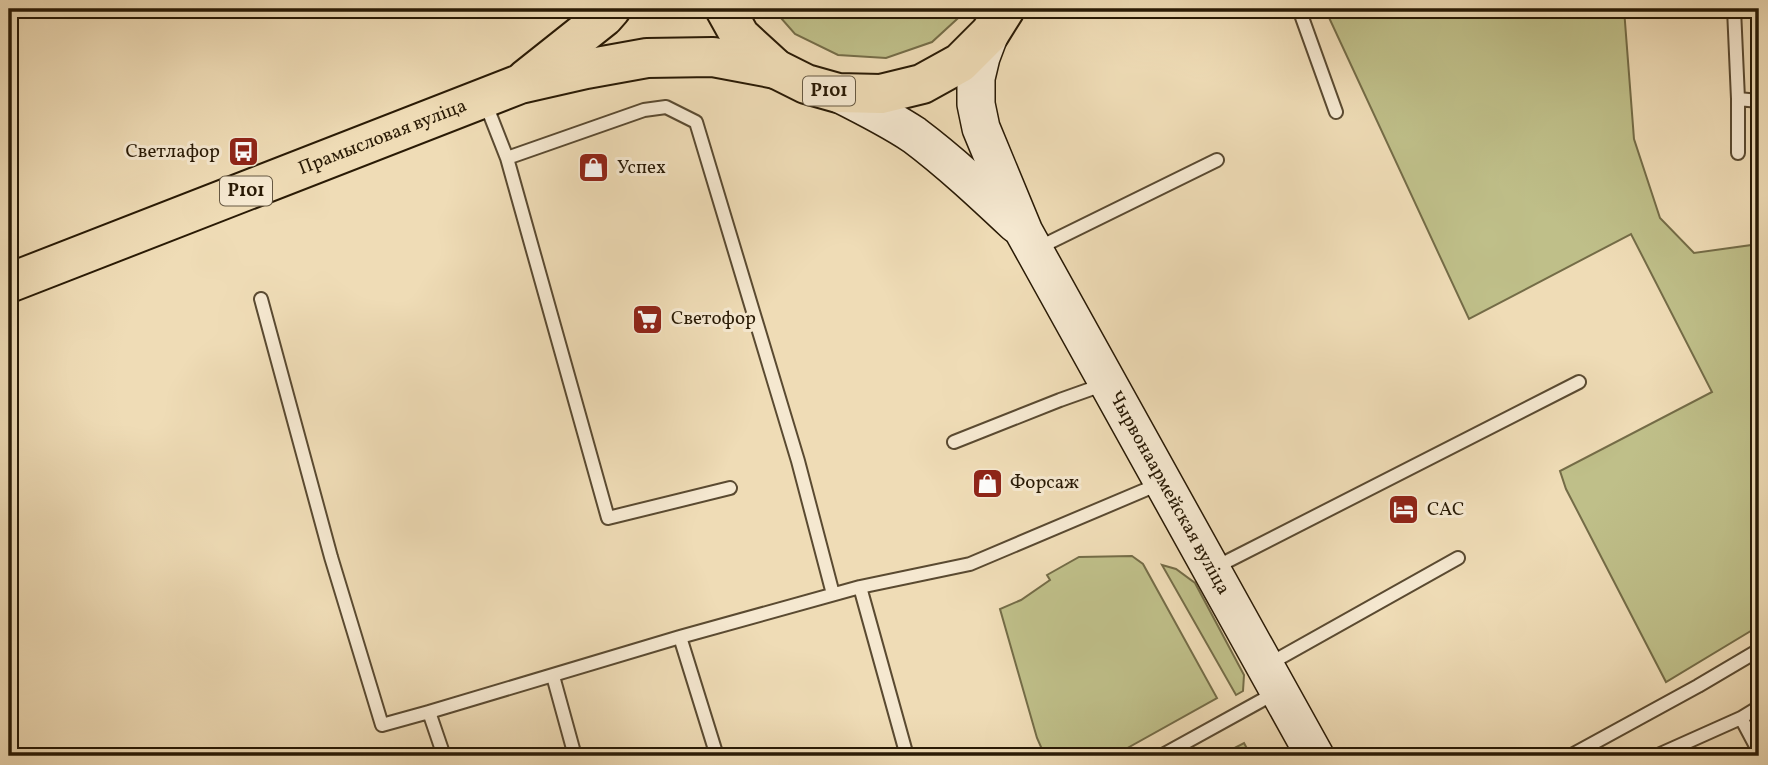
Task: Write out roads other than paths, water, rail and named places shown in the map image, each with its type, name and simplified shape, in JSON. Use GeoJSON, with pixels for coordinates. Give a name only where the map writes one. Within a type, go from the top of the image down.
{"type":"FeatureCollection","features":[{"type":"Feature","properties":{"kind":"main road","name":"Прамысловая вуліца"},"geometry":{"type":"LineString","coordinates":[[520,84],[611,9]]}},
{"type":"Feature","properties":{"kind":"main road","name":"Р101"},"geometry":{"type":"LineString","coordinates":[[724,9],[740,36],[776,69],[806,85],[838,93],[881,94],[922,84],[960,63],[997,21]]}},
{"type":"Feature","properties":{"kind":"main road","name":"Чырвонаармейская вуліца"},"geometry":{"type":"LineString","coordinates":[[997,21],[981,57],[976,78],[976,104],[981,128],[1029,241],[1315,756]]}},
{"type":"Feature","properties":{"kind":"main road","name":"Прамысловая вуліца"},"geometry":{"type":"LineString","coordinates":[[9,283],[520,84],[647,58],[713,57],[776,69]]}},
{"type":"Feature","properties":{"kind":"main road","name":"Чырвонаармейская вуліца"},"geometry":{"type":"LineString","coordinates":[[838,93],[913,135],[970,180],[1029,241]]}},
{"type":"Feature","properties":{"kind":"lane"},"geometry":{"type":"LineString","coordinates":[[1299,9],[1336,112]]}},
{"type":"Feature","properties":{"kind":"lane"},"geometry":{"type":"LineString","coordinates":[[1734,9],[1738,153]]}},
{"type":"Feature","properties":{"kind":"lane"},"geometry":{"type":"LineString","coordinates":[[483,98],[507,158],[608,518],[730,488]]}},
{"type":"Feature","properties":{"kind":"lane"},"geometry":{"type":"LineString","coordinates":[[1738,99],[1759,101]]}},
{"type":"Feature","properties":{"kind":"lane"},"geometry":{"type":"LineString","coordinates":[[507,158],[644,110],[666,107],[695,122],[798,461],[834,594]]}},
{"type":"Feature","properties":{"kind":"lane"},"geometry":{"type":"LineString","coordinates":[[1029,241],[1217,160]]}},
{"type":"Feature","properties":{"kind":"lane"},"geometry":{"type":"LineString","coordinates":[[261,299],[331,557],[382,725],[834,594],[970,564],[1163,483]]}},
{"type":"Feature","properties":{"kind":"lane"},"geometry":{"type":"LineString","coordinates":[[1211,570],[1579,382]]}},
{"type":"Feature","properties":{"kind":"lane"},"geometry":{"type":"LineString","coordinates":[[954,442],[1108,383]]}},
{"type":"Feature","properties":{"kind":"lane"},"geometry":{"type":"LineString","coordinates":[[1161,756],[1272,678],[1458,558]]}},
{"type":"Feature","properties":{"kind":"lane"},"geometry":{"type":"LineString","coordinates":[[860,587],[907,756]]}},
{"type":"Feature","properties":{"kind":"lane"},"geometry":{"type":"LineString","coordinates":[[680,637],[717,756]]}},
{"type":"Feature","properties":{"kind":"lane"},"geometry":{"type":"LineString","coordinates":[[1570,756],[1759,650]]}},
{"type":"Feature","properties":{"kind":"lane"},"geometry":{"type":"LineString","coordinates":[[553,676],[575,756]]}},
{"type":"Feature","properties":{"kind":"lane"},"geometry":{"type":"LineString","coordinates":[[1656,756],[1741,718],[1759,707]]}},
{"type":"Feature","properties":{"kind":"lane"},"geometry":{"type":"LineString","coordinates":[[429,712],[444,756]]}},
{"type":"Feature","properties":{"kind":"lane"},"geometry":{"type":"LineString","coordinates":[[1741,718],[1759,752]]}},
{"type":"Feature","properties":{"kind":"place","name":"Светлафор"},"geometry":{"type":"Point","coordinates":[243,152]}},
{"type":"Feature","properties":{"kind":"place","name":"Успех"},"geometry":{"type":"Point","coordinates":[594,168]}},
{"type":"Feature","properties":{"kind":"place","name":"Светофор"},"geometry":{"type":"Point","coordinates":[648,319]}},
{"type":"Feature","properties":{"kind":"place","name":"Форсаж"},"geometry":{"type":"Point","coordinates":[987,483]}},
{"type":"Feature","properties":{"kind":"place","name":"САС"},"geometry":{"type":"Point","coordinates":[1404,510]}}]}
